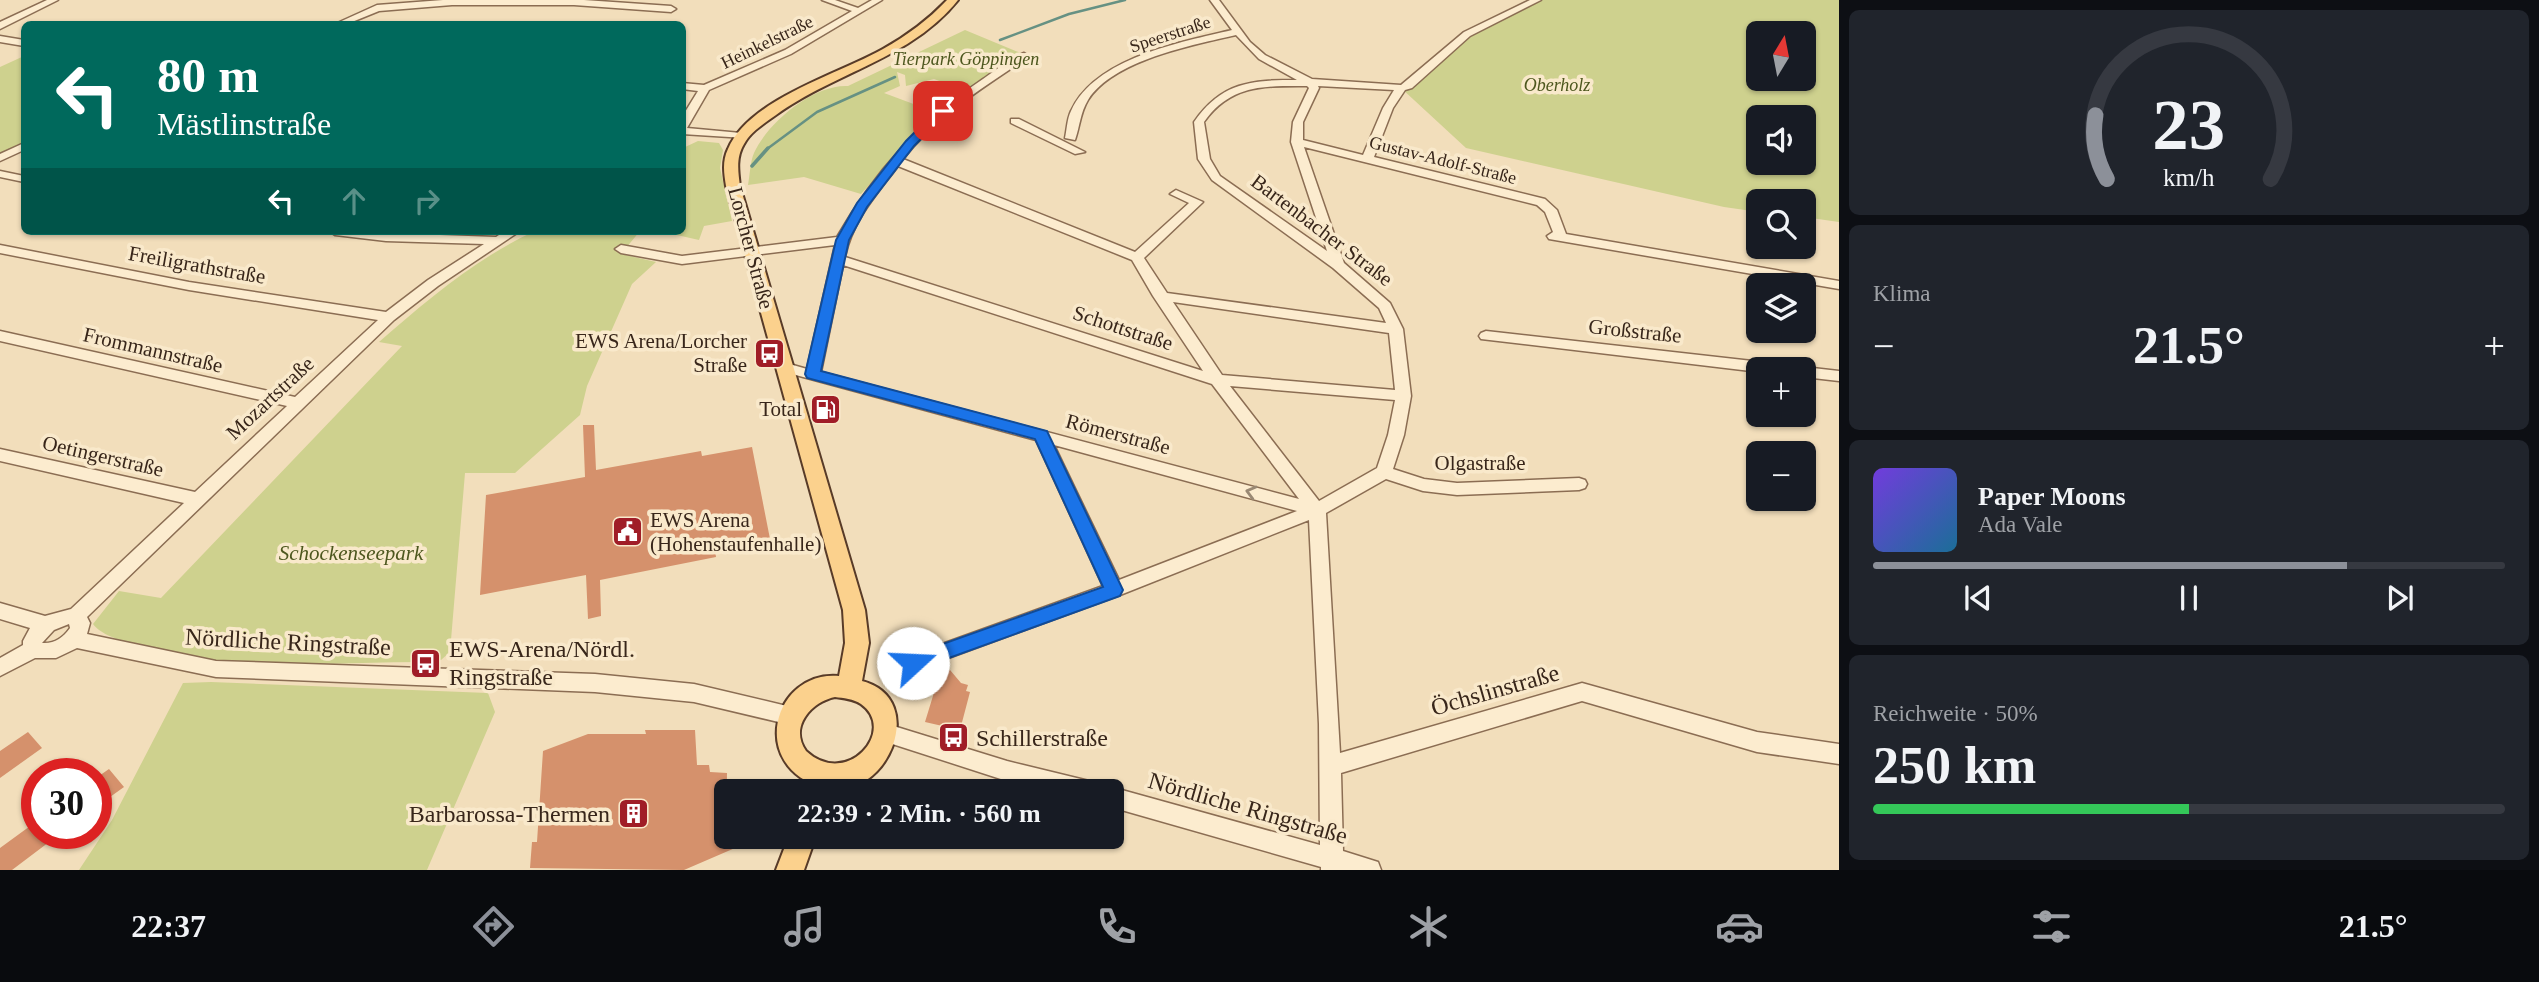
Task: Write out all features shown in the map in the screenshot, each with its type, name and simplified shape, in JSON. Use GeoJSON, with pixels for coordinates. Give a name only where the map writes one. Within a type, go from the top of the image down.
{"type":"FeatureCollection","features":[{"type":"Feature","properties":{"kind":"main road"},"geometry":{"type":"LineString","coordinates":[[741,136],[792,99],[918,32],[944,12],[953,0]]}},
{"type":"Feature","properties":{"kind":"main road","name":"Lorcher Straße"},"geometry":{"type":"LineString","coordinates":[[741,136],[731,162],[733,186],[854,610],[857,643],[849,686]]}},
{"type":"Feature","properties":{"kind":"main road"},"geometry":{"type":"LineString","coordinates":[[818,779],[793,753],[788,731],[792,716],[809,695],[822,689],[849,686],[862,690],[882,707],[887,733],[878,755],[859,771],[833,779]]}},
{"type":"Feature","properties":{"kind":"main road"},"geometry":{"type":"LineString","coordinates":[[790,870],[798,849]]}},
{"type":"Feature","properties":{"kind":"street"},"geometry":{"type":"LineString","coordinates":[[0,26],[54,0]]}},
{"type":"Feature","properties":{"kind":"street"},"geometry":{"type":"LineString","coordinates":[[826,0],[860,11]]}},
{"type":"Feature","properties":{"kind":"street","name":"Heinkelstraße"},"geometry":{"type":"LineString","coordinates":[[705,88],[788,52],[878,0]]}},
{"type":"Feature","properties":{"kind":"street"},"geometry":{"type":"LineString","coordinates":[[1214,0],[1227,13],[1237,32],[1262,57],[1311,83],[1314,88],[1298,122],[1297,142],[1338,265]]}},
{"type":"Feature","properties":{"kind":"street"},"geometry":{"type":"LineString","coordinates":[[1367,160],[1388,108],[1404,87],[1467,34],[1537,0]]}},
{"type":"Feature","properties":{"kind":"street"},"geometry":{"type":"LineString","coordinates":[[347,21],[377,8],[522,2],[671,9]]}},
{"type":"Feature","properties":{"kind":"street","name":"Speerstraße"},"geometry":{"type":"LineString","coordinates":[[1070,138],[1076,111],[1083,98],[1118,71],[1184,44],[1237,32]]}},
{"type":"Feature","properties":{"kind":"street"},"geometry":{"type":"LineString","coordinates":[[0,39],[21,42]]}},
{"type":"Feature","properties":{"kind":"street"},"geometry":{"type":"LineString","coordinates":[[0,49],[21,42]]}},
{"type":"Feature","properties":{"kind":"street"},"geometry":{"type":"LineString","coordinates":[[813,374],[842,240],[861,206],[910,143],[951,104],[1024,56]]}},
{"type":"Feature","properties":{"kind":"street","name":"Bartenbacher Straße"},"geometry":{"type":"LineString","coordinates":[[1384,472],[1396,435],[1403,396],[1396,329],[1385,306],[1338,265],[1216,178],[1204,159],[1199,143],[1199,122],[1209,107],[1227,94],[1259,86],[1311,83],[1404,87]]}},
{"type":"Feature","properties":{"kind":"street"},"geometry":{"type":"LineString","coordinates":[[686,86],[705,88],[686,122]]}},
{"type":"Feature","properties":{"kind":"street"},"geometry":{"type":"LineString","coordinates":[[1015,121],[1079,152]]}},
{"type":"Feature","properties":{"kind":"street"},"geometry":{"type":"LineString","coordinates":[[686,129],[741,136]]}},
{"type":"Feature","properties":{"kind":"street","name":"Gustav-Adolf-Straße"},"geometry":{"type":"LineString","coordinates":[[1297,142],[1541,202],[1551,210],[1557,236],[1839,285]]}},
{"type":"Feature","properties":{"kind":"street"},"geometry":{"type":"LineString","coordinates":[[0,158],[21,148]]}},
{"type":"Feature","properties":{"kind":"street"},"geometry":{"type":"LineString","coordinates":[[897,161],[1137,257],[1217,380],[1317,510],[1330,766],[1332,864]]}},
{"type":"Feature","properties":{"kind":"street"},"geometry":{"type":"LineString","coordinates":[[0,174],[21,178]]}},
{"type":"Feature","properties":{"kind":"street"},"geometry":{"type":"LineString","coordinates":[[1137,257],[1198,202],[1176,194]]}},
{"type":"Feature","properties":{"kind":"street"},"geometry":{"type":"LineString","coordinates":[[369,235],[496,241]]}},
{"type":"Feature","properties":{"kind":"street","name":"Mozartstraße"},"geometry":{"type":"LineString","coordinates":[[75,617],[389,317],[507,235]]}},
{"type":"Feature","properties":{"kind":"street"},"geometry":{"type":"LineString","coordinates":[[621,249],[682,260],[842,240]]}},
{"type":"Feature","properties":{"kind":"street","name":"Freiligrathstraße"},"geometry":{"type":"LineString","coordinates":[[0,249],[203,288],[389,317]]}},
{"type":"Feature","properties":{"kind":"street","name":"Schottstraße"},"geometry":{"type":"LineString","coordinates":[[838,259],[1217,380],[1403,396]]}},
{"type":"Feature","properties":{"kind":"street"},"geometry":{"type":"LineString","coordinates":[[1160,296],[1396,329]]}},
{"type":"Feature","properties":{"kind":"street","name":"Großstraße"},"geometry":{"type":"LineString","coordinates":[[1486,336],[1746,365]]}},
{"type":"Feature","properties":{"kind":"street","name":"Frommannstraße"},"geometry":{"type":"LineString","coordinates":[[0,337],[297,403]]}},
{"type":"Feature","properties":{"kind":"street","name":"Römerstraße"},"geometry":{"type":"LineString","coordinates":[[786,368],[1317,510]]}},
{"type":"Feature","properties":{"kind":"street"},"geometry":{"type":"LineString","coordinates":[[1816,373],[1839,376]]}},
{"type":"Feature","properties":{"kind":"street"},"geometry":{"type":"LineString","coordinates":[[1041,435],[1114,590]]}},
{"type":"Feature","properties":{"kind":"street","name":"Oetingerstraße"},"geometry":{"type":"LineString","coordinates":[[0,455],[196,499]]}},
{"type":"Feature","properties":{"kind":"street"},"geometry":{"type":"LineString","coordinates":[[913,663],[1114,590],[1317,510],[1384,472]]}},
{"type":"Feature","properties":{"kind":"street","name":"Olgastraße"},"geometry":{"type":"LineString","coordinates":[[1384,472],[1423,485],[1457,489],[1579,484]]}},
{"type":"Feature","properties":{"kind":"street"},"geometry":{"type":"LineString","coordinates":[[0,611],[46,624]]}},
{"type":"Feature","properties":{"kind":"street"},"geometry":{"type":"LineString","coordinates":[[0,668],[33,649],[51,652],[74,639],[81,628],[79,620],[75,617],[61,617],[46,624],[32,641],[33,649]]}},
{"type":"Feature","properties":{"kind":"street","name":"Nördliche Ringstraße"},"geometry":{"type":"LineString","coordinates":[[74,639],[216,669],[596,683],[694,693],[792,716]]}},
{"type":"Feature","properties":{"kind":"street","name":"Öchslinstraße"},"geometry":{"type":"LineString","coordinates":[[1330,766],[1582,692],[1757,742],[1839,754]]}},
{"type":"Feature","properties":{"kind":"street"},"geometry":{"type":"LineString","coordinates":[[887,733],[1040,779]]}},
{"type":"Feature","properties":{"kind":"street","name":"Nördliche Ringstraße"},"geometry":{"type":"LineString","coordinates":[[1124,801],[1332,864],[1370,870]]}},
{"type":"Feature","properties":{"kind":"green space","name":"Oberholz"},"geometry":{"type":"Polygon","coordinates":[[[1541,0],[1839,0],[1839,222],[1816,219],[1816,189],[1746,189],[1746,210],[1466,148],[1401,88],[1467,34],[1541,0]]]}},
{"type":"Feature","properties":{"kind":"green space","name":"Tierpark Göppingen"},"geometry":{"type":"Polygon","coordinates":[[[965,30],[1023,54],[967,91],[934,79],[906,86],[905,75],[897,72],[900,86],[884,93],[935,112],[861,194],[804,177],[748,185],[753,157],[761,141],[794,107],[821,91],[848,86],[965,30]]]}},
{"type":"Feature","properties":{"kind":"green space"},"geometry":{"type":"Polygon","coordinates":[[[21,57],[21,145],[0,156],[0,67],[21,57]]]}},
{"type":"Feature","properties":{"kind":"green space"},"geometry":{"type":"Polygon","coordinates":[[[698,141],[719,143],[723,150],[720,168],[732,221],[704,226],[699,240],[677,235],[686,235],[686,147],[698,141]]]}},
{"type":"Feature","properties":{"kind":"green space","name":"Schockenseepark"},"geometry":{"type":"Polygon","coordinates":[[[527,235],[637,235],[621,254],[656,262],[632,284],[587,386],[580,415],[515,473],[465,473],[450,652],[441,660],[424,662],[250,663],[175,654],[134,645],[102,632],[93,624],[119,591],[161,598],[402,346],[379,342],[473,267],[527,235]]]}},
{"type":"Feature","properties":{"kind":"green space"},"geometry":{"type":"Polygon","coordinates":[[[183,683],[488,693],[495,712],[427,870],[79,870],[93,849],[112,849],[112,820],[183,683]]]}},
{"type":"Feature","properties":{"kind":"building","name":"EWS Arena (Hohenstaufenhalle)"},"geometry":{"type":"Polygon","coordinates":[[[583,425],[594,425],[596,470],[701,451],[702,456],[752,447],[770,539],[715,550],[716,557],[600,580],[601,616],[588,619],[586,575],[480,595],[486,495],[585,477],[583,425]]]}},
{"type":"Feature","properties":{"kind":"building"},"geometry":{"type":"Polygon","coordinates":[[[950,670],[961,683],[968,685],[966,691],[970,692],[960,730],[925,722],[940,673],[950,670]]]}},
{"type":"Feature","properties":{"kind":"building","name":"Barbarossa-Thermen"},"geometry":{"type":"Polygon","coordinates":[[[645,730],[695,730],[697,765],[709,765],[710,772],[727,773],[727,779],[714,779],[714,849],[733,849],[684,870],[530,868],[532,842],[537,842],[543,751],[588,734],[646,734],[645,730]]]}},
{"type":"Feature","properties":{"kind":"building"},"geometry":{"type":"Polygon","coordinates":[[[28,732],[42,748],[28,758],[21,758],[21,763],[0,778],[0,751],[28,732]]]}},
{"type":"Feature","properties":{"kind":"building"},"geometry":{"type":"Polygon","coordinates":[[[112,773],[124,787],[112,796],[112,773]]]}},
{"type":"Feature","properties":{"kind":"building"},"geometry":{"type":"Polygon","coordinates":[[[21,833],[21,849],[40,849],[12,870],[0,870],[0,848],[21,833]]]}},
{"type":"Feature","properties":{"kind":"waterway"},"geometry":{"type":"LineString","coordinates":[[1000,40],[1069,14],[1125,0]]}},
{"type":"Feature","properties":{"kind":"waterway"},"geometry":{"type":"LineString","coordinates":[[767,149],[817,112],[895,77]]}},
{"type":"Feature","properties":{"kind":"waterway"},"geometry":{"type":"LineString","coordinates":[[752,166],[767,149]]}},
{"type":"Feature","properties":{"kind":"place","name":"EWS Arena/Lorcher Straße"},"geometry":{"type":"Point","coordinates":[770,353]}},
{"type":"Feature","properties":{"kind":"place","name":"Total"},"geometry":{"type":"Point","coordinates":[825,409]}},
{"type":"Feature","properties":{"kind":"place","name":"EWS Arena (Hohenstaufenhalle)"},"geometry":{"type":"Point","coordinates":[627,532]}},
{"type":"Feature","properties":{"kind":"place","name":"EWS-Arena/Nördl. Ringstraße"},"geometry":{"type":"Point","coordinates":[426,663]}},
{"type":"Feature","properties":{"kind":"place","name":"Schillerstraße"},"geometry":{"type":"Point","coordinates":[953,738]}},
{"type":"Feature","properties":{"kind":"place","name":"Barbarossa-Thermen"},"geometry":{"type":"Point","coordinates":[633,814]}},
{"type":"Feature","properties":{"kind":"route"},"geometry":{"type":"LineString","coordinates":[[913,663],[1114,590],[1041,435],[813,374],[842,240],[861,206],[910,143],[943,111]]}}]}
